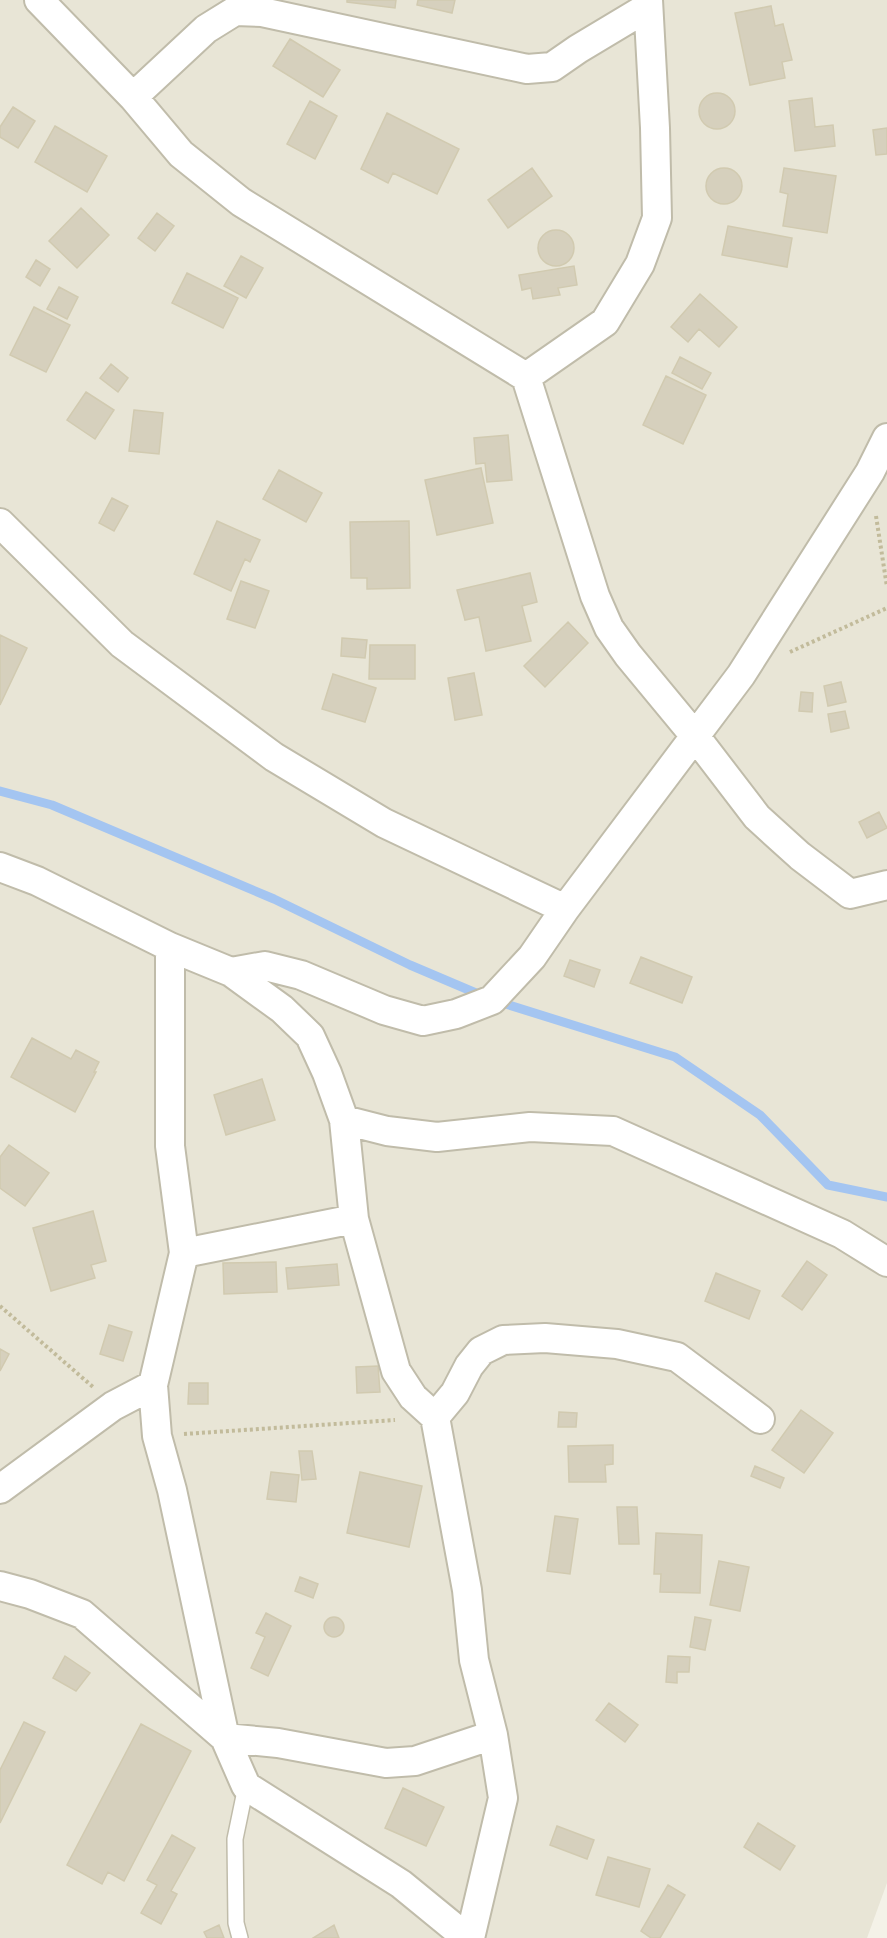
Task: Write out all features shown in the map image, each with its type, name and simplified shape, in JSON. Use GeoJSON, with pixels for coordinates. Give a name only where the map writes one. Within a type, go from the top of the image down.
{"type":"FeatureCollection","features":[{"type":"Feature","properties":{"kind":"street"},"geometry":{"type":"LineString","coordinates":[[39,0],[133,97],[181,154],[241,202],[526,377],[595,596],[609,628],[628,655],[695,736],[757,817],[800,856],[850,894],[887,885]]}},
{"type":"Feature","properties":{"kind":"street"},"geometry":{"type":"LineString","coordinates":[[133,97],[206,28],[235,11],[262,12],[527,69],[552,67],[648,4],[657,218],[640,264],[605,322],[526,377]]}},
{"type":"Feature","properties":{"kind":"street"},"geometry":{"type":"LineString","coordinates":[[231,972],[265,966],[301,975],[384,1010],[423,1021],[456,1014],[492,1000],[532,957],[741,675],[870,472],[887,438]]}},
{"type":"Feature","properties":{"kind":"street"},"geometry":{"type":"LineString","coordinates":[[0,524],[122,644],[274,757],[384,823],[566,909]]}},
{"type":"Feature","properties":{"kind":"street"},"geometry":{"type":"LineString","coordinates":[[0,867],[38,881],[170,947],[231,972],[282,1009],[310,1036],[327,1073],[344,1120],[354,1219],[396,1371],[413,1396],[435,1417],[467,1590],[474,1660],[493,1735],[503,1798],[469,1938],[401,1884],[246,1786],[225,1738],[172,1490],[157,1436],[153,1384],[184,1252],[170,1146],[170,947]]}},
{"type":"Feature","properties":{"kind":"street"},"geometry":{"type":"LineString","coordinates":[[344,1120],[387,1131],[437,1137],[530,1127],[613,1131],[842,1234],[887,1262]]}},
{"type":"Feature","properties":{"kind":"street"},"geometry":{"type":"LineString","coordinates":[[184,1252],[354,1219]]}},
{"type":"Feature","properties":{"kind":"street"},"geometry":{"type":"LineString","coordinates":[[435,1417],[455,1393],[469,1366],[481,1351],[503,1340],[545,1338],[617,1344],[677,1357],[760,1419]]}},
{"type":"Feature","properties":{"kind":"street"},"geometry":{"type":"LineString","coordinates":[[0,1489],[113,1406],[153,1384]]}},
{"type":"Feature","properties":{"kind":"street"},"geometry":{"type":"LineString","coordinates":[[0,1586],[30,1594],[82,1614],[225,1738],[278,1743],[386,1763],[416,1761],[493,1735]]}},
{"type":"Feature","properties":{"kind":"lane"},"geometry":{"type":"LineString","coordinates":[[240,1938],[236,1923],[235,1839],[246,1786]]}},
{"type":"Feature","properties":{"kind":"path"},"geometry":{"type":"LineString","coordinates":[[870,472],[887,587]]}},
{"type":"Feature","properties":{"kind":"path"},"geometry":{"type":"LineString","coordinates":[[782,656],[887,608]]}},
{"type":"Feature","properties":{"kind":"path"},"geometry":{"type":"LineString","coordinates":[[0,1306],[113,1406]]}},
{"type":"Feature","properties":{"kind":"path"},"geometry":{"type":"LineString","coordinates":[[157,1436],[435,1417]]}},
{"type":"Feature","properties":{"kind":"shaded area"},"geometry":{"type":"Polygon","coordinates":[[[0,0],[887,0],[887,1883],[867,1938],[0,1938],[0,0]]]}},
{"type":"Feature","properties":{"kind":"building"},"geometry":{"type":"Polygon","coordinates":[[[347,0],[396,0],[395,8],[347,2],[347,0]]]}},
{"type":"Feature","properties":{"kind":"building"},"geometry":{"type":"Polygon","coordinates":[[[418,0],[455,0],[452,13],[417,5],[418,0]]]}},
{"type":"Feature","properties":{"kind":"building"},"geometry":{"type":"Polygon","coordinates":[[[771,6],[775,26],[783,24],[792,60],[782,62],[785,78],[750,85],[735,13],[771,6]]]}},
{"type":"Feature","properties":{"kind":"building"},"geometry":{"type":"Polygon","coordinates":[[[290,39],[340,70],[323,97],[273,66],[290,39]]]}},
{"type":"Feature","properties":{"kind":"building"},"geometry":{"type":"Polygon","coordinates":[[[717,93],[729,99],[735,111],[729,123],[717,129],[705,123],[699,111],[705,99],[717,93]]]}},
{"type":"Feature","properties":{"kind":"building"},"geometry":{"type":"Polygon","coordinates":[[[812,98],[815,127],[833,125],[835,146],[795,151],[789,101],[812,98]]]}},
{"type":"Feature","properties":{"kind":"building"},"geometry":{"type":"Polygon","coordinates":[[[310,101],[337,116],[315,159],[287,144],[310,101]]]}},
{"type":"Feature","properties":{"kind":"building"},"geometry":{"type":"Polygon","coordinates":[[[13,107],[35,121],[18,148],[0,137],[0,127],[13,107]]]}},
{"type":"Feature","properties":{"kind":"building"},"geometry":{"type":"Polygon","coordinates":[[[387,113],[459,149],[437,194],[393,173],[388,183],[361,169],[387,113]]]}},
{"type":"Feature","properties":{"kind":"building"},"geometry":{"type":"Polygon","coordinates":[[[55,126],[107,156],[87,192],[35,162],[55,126]]]}},
{"type":"Feature","properties":{"kind":"building"},"geometry":{"type":"Polygon","coordinates":[[[887,128],[887,154],[876,155],[873,130],[887,128]]]}},
{"type":"Feature","properties":{"kind":"building"},"geometry":{"type":"Polygon","coordinates":[[[532,168],[552,196],[508,228],[488,200],[532,168]]]}},
{"type":"Feature","properties":{"kind":"building"},"geometry":{"type":"Polygon","coordinates":[[[724,168],[736,174],[742,186],[736,198],[724,204],[712,198],[706,186],[712,174],[724,168]]]}},
{"type":"Feature","properties":{"kind":"building"},"geometry":{"type":"Polygon","coordinates":[[[784,168],[836,176],[827,233],[783,226],[788,194],[780,192],[784,168]]]}},
{"type":"Feature","properties":{"kind":"building"},"geometry":{"type":"Polygon","coordinates":[[[81,208],[109,235],[77,268],[49,241],[81,208]]]}},
{"type":"Feature","properties":{"kind":"building"},"geometry":{"type":"Polygon","coordinates":[[[157,213],[174,226],[155,251],[138,238],[157,213]]]}},
{"type":"Feature","properties":{"kind":"building"},"geometry":{"type":"Polygon","coordinates":[[[728,226],[792,238],[787,267],[722,255],[728,226]]]}},
{"type":"Feature","properties":{"kind":"building"},"geometry":{"type":"Polygon","coordinates":[[[556,230],[568,236],[574,248],[568,260],[556,266],[544,260],[538,248],[544,236],[556,230]]]}},
{"type":"Feature","properties":{"kind":"building"},"geometry":{"type":"Polygon","coordinates":[[[241,256],[263,268],[246,298],[224,286],[241,256]]]}},
{"type":"Feature","properties":{"kind":"building"},"geometry":{"type":"Polygon","coordinates":[[[36,260],[50,269],[40,286],[26,277],[36,260]]]}},
{"type":"Feature","properties":{"kind":"building"},"geometry":{"type":"Polygon","coordinates":[[[574,266],[577,285],[558,288],[560,295],[533,299],[531,288],[522,290],[519,275],[574,266]]]}},
{"type":"Feature","properties":{"kind":"building"},"geometry":{"type":"Polygon","coordinates":[[[187,273],[238,298],[223,328],[172,303],[187,273]]]}},
{"type":"Feature","properties":{"kind":"building"},"geometry":{"type":"Polygon","coordinates":[[[59,287],[78,297],[67,319],[47,309],[59,287]]]}},
{"type":"Feature","properties":{"kind":"building"},"geometry":{"type":"Polygon","coordinates":[[[700,294],[737,327],[719,347],[699,329],[688,342],[671,327],[700,294]]]}},
{"type":"Feature","properties":{"kind":"building"},"geometry":{"type":"Polygon","coordinates":[[[34,307],[70,325],[46,372],[10,355],[34,307]]]}},
{"type":"Feature","properties":{"kind":"building"},"geometry":{"type":"Polygon","coordinates":[[[680,357],[711,373],[702,389],[672,373],[680,357]]]}},
{"type":"Feature","properties":{"kind":"building"},"geometry":{"type":"Polygon","coordinates":[[[111,364],[128,378],[118,392],[100,378],[111,364]]]}},
{"type":"Feature","properties":{"kind":"building"},"geometry":{"type":"Polygon","coordinates":[[[666,376],[706,395],[683,444],[643,425],[666,376]]]}},
{"type":"Feature","properties":{"kind":"building"},"geometry":{"type":"Polygon","coordinates":[[[86,392],[114,410],[95,439],[67,420],[86,392]]]}},
{"type":"Feature","properties":{"kind":"building"},"geometry":{"type":"Polygon","coordinates":[[[134,410],[163,413],[159,454],[129,451],[134,410]]]}},
{"type":"Feature","properties":{"kind":"building"},"geometry":{"type":"Polygon","coordinates":[[[508,435],[512,480],[487,482],[485,463],[476,464],[474,438],[508,435]]]}},
{"type":"Feature","properties":{"kind":"building"},"geometry":{"type":"Polygon","coordinates":[[[481,468],[493,523],[437,535],[425,480],[481,468]]]}},
{"type":"Feature","properties":{"kind":"building"},"geometry":{"type":"Polygon","coordinates":[[[279,470],[322,493],[306,522],[263,499],[279,470]]]}},
{"type":"Feature","properties":{"kind":"building"},"geometry":{"type":"Polygon","coordinates":[[[112,498],[128,506],[114,531],[99,523],[112,498]]]}},
{"type":"Feature","properties":{"kind":"building"},"geometry":{"type":"Polygon","coordinates":[[[217,521],[260,540],[250,562],[245,559],[231,591],[194,574],[217,521]]]}},
{"type":"Feature","properties":{"kind":"building"},"geometry":{"type":"Polygon","coordinates":[[[409,521],[410,588],[367,589],[367,578],[351,578],[350,522],[409,521]]]}},
{"type":"Feature","properties":{"kind":"building"},"geometry":{"type":"Polygon","coordinates":[[[530,573],[537,602],[522,606],[531,641],[486,651],[479,617],[465,620],[457,590],[530,573]]]}},
{"type":"Feature","properties":{"kind":"building"},"geometry":{"type":"Polygon","coordinates":[[[241,581],[269,591],[255,628],[227,619],[241,581]]]}},
{"type":"Feature","properties":{"kind":"building"},"geometry":{"type":"Polygon","coordinates":[[[568,622],[588,643],[545,687],[524,666],[568,622]]]}},
{"type":"Feature","properties":{"kind":"building"},"geometry":{"type":"Polygon","coordinates":[[[0,635],[27,648],[0,705],[0,635]]]}},
{"type":"Feature","properties":{"kind":"building"},"geometry":{"type":"Polygon","coordinates":[[[342,638],[367,640],[365,658],[341,656],[342,638]]]}},
{"type":"Feature","properties":{"kind":"building"},"geometry":{"type":"Polygon","coordinates":[[[370,645],[415,645],[415,679],[369,679],[370,645]]]}},
{"type":"Feature","properties":{"kind":"building"},"geometry":{"type":"Polygon","coordinates":[[[474,673],[482,715],[455,720],[448,678],[474,673]]]}},
{"type":"Feature","properties":{"kind":"building"},"geometry":{"type":"Polygon","coordinates":[[[333,674],[376,688],[365,722],[322,709],[333,674]]]}},
{"type":"Feature","properties":{"kind":"building"},"geometry":{"type":"Polygon","coordinates":[[[841,682],[846,702],[828,706],[824,686],[841,682]]]}},
{"type":"Feature","properties":{"kind":"building"},"geometry":{"type":"Polygon","coordinates":[[[801,692],[813,693],[812,712],[799,711],[801,692]]]}},
{"type":"Feature","properties":{"kind":"building"},"geometry":{"type":"Polygon","coordinates":[[[845,711],[849,728],[831,732],[828,714],[845,711]]]}},
{"type":"Feature","properties":{"kind":"building"},"geometry":{"type":"Polygon","coordinates":[[[879,812],[887,828],[867,838],[859,822],[879,812]]]}},
{"type":"Feature","properties":{"kind":"building"},"geometry":{"type":"Polygon","coordinates":[[[641,957],[692,977],[682,1003],[630,983],[641,957]]]}},
{"type":"Feature","properties":{"kind":"building"},"geometry":{"type":"Polygon","coordinates":[[[570,960],[600,970],[594,987],[564,976],[570,960]]]}},
{"type":"Feature","properties":{"kind":"building"},"geometry":{"type":"Polygon","coordinates":[[[32,1038],[71,1059],[76,1050],[99,1062],[75,1112],[11,1077],[32,1038]]]}},
{"type":"Feature","properties":{"kind":"building"},"geometry":{"type":"Polygon","coordinates":[[[262,1079],[275,1120],[226,1135],[214,1095],[262,1079]]]}},
{"type":"Feature","properties":{"kind":"building"},"geometry":{"type":"Polygon","coordinates":[[[9,1145],[49,1173],[25,1206],[0,1188],[0,1157],[9,1145]]]}},
{"type":"Feature","properties":{"kind":"building"},"geometry":{"type":"Polygon","coordinates":[[[93,1211],[106,1261],[91,1265],[95,1278],[51,1291],[33,1228],[93,1211]]]}},
{"type":"Feature","properties":{"kind":"building"},"geometry":{"type":"Polygon","coordinates":[[[807,1261],[827,1275],[802,1310],[782,1296],[807,1261]]]}},
{"type":"Feature","properties":{"kind":"building"},"geometry":{"type":"Polygon","coordinates":[[[276,1262],[277,1292],[224,1294],[223,1263],[276,1262]]]}},
{"type":"Feature","properties":{"kind":"building"},"geometry":{"type":"Polygon","coordinates":[[[337,1264],[339,1285],[288,1289],[286,1268],[337,1264]]]}},
{"type":"Feature","properties":{"kind":"building"},"geometry":{"type":"Polygon","coordinates":[[[716,1273],[760,1291],[749,1319],[705,1301],[716,1273]]]}},
{"type":"Feature","properties":{"kind":"building"},"geometry":{"type":"Polygon","coordinates":[[[109,1325],[132,1332],[123,1361],[100,1354],[109,1325]]]}},
{"type":"Feature","properties":{"kind":"building"},"geometry":{"type":"Polygon","coordinates":[[[0,1349],[9,1354],[0,1371],[0,1349]]]}},
{"type":"Feature","properties":{"kind":"building"},"geometry":{"type":"Polygon","coordinates":[[[378,1366],[380,1392],[357,1393],[356,1367],[378,1366]]]}},
{"type":"Feature","properties":{"kind":"building"},"geometry":{"type":"Polygon","coordinates":[[[189,1383],[208,1383],[208,1404],[188,1404],[189,1383]]]}},
{"type":"Feature","properties":{"kind":"building"},"geometry":{"type":"Polygon","coordinates":[[[801,1410],[833,1433],[804,1473],[772,1450],[801,1410]]]}},
{"type":"Feature","properties":{"kind":"building"},"geometry":{"type":"Polygon","coordinates":[[[559,1412],[577,1413],[576,1427],[558,1427],[559,1412]]]}},
{"type":"Feature","properties":{"kind":"building"},"geometry":{"type":"Polygon","coordinates":[[[613,1445],[613,1464],[605,1465],[606,1482],[569,1482],[568,1446],[613,1445]]]}},
{"type":"Feature","properties":{"kind":"building"},"geometry":{"type":"Polygon","coordinates":[[[299,1451],[312,1451],[316,1479],[302,1480],[299,1451]]]}},
{"type":"Feature","properties":{"kind":"building"},"geometry":{"type":"Polygon","coordinates":[[[755,1466],[784,1478],[780,1488],[751,1476],[755,1466]]]}},
{"type":"Feature","properties":{"kind":"building"},"geometry":{"type":"Polygon","coordinates":[[[271,1472],[299,1475],[296,1502],[267,1499],[271,1472]]]}},
{"type":"Feature","properties":{"kind":"building"},"geometry":{"type":"Polygon","coordinates":[[[360,1472],[422,1486],[409,1547],[347,1533],[360,1472]]]}},
{"type":"Feature","properties":{"kind":"building"},"geometry":{"type":"Polygon","coordinates":[[[617,1507],[637,1507],[639,1544],[619,1544],[617,1507]]]}},
{"type":"Feature","properties":{"kind":"building"},"geometry":{"type":"Polygon","coordinates":[[[555,1516],[578,1519],[570,1574],[547,1571],[555,1516]]]}},
{"type":"Feature","properties":{"kind":"building"},"geometry":{"type":"Polygon","coordinates":[[[656,1533],[702,1535],[700,1593],[660,1592],[661,1574],[654,1574],[656,1533]]]}},
{"type":"Feature","properties":{"kind":"building"},"geometry":{"type":"Polygon","coordinates":[[[719,1561],[749,1567],[740,1611],[710,1605],[719,1561]]]}},
{"type":"Feature","properties":{"kind":"building"},"geometry":{"type":"Polygon","coordinates":[[[300,1577],[318,1584],[313,1598],[295,1591],[300,1577]]]}},
{"type":"Feature","properties":{"kind":"building"},"geometry":{"type":"Polygon","coordinates":[[[266,1613],[291,1626],[268,1676],[251,1668],[265,1637],[256,1633],[266,1613]]]}},
{"type":"Feature","properties":{"kind":"building"},"geometry":{"type":"Polygon","coordinates":[[[334,1617],[341,1620],[344,1627],[341,1634],[334,1637],[327,1634],[324,1627],[327,1620],[334,1617]]]}},
{"type":"Feature","properties":{"kind":"building"},"geometry":{"type":"Polygon","coordinates":[[[695,1617],[711,1620],[705,1650],[690,1647],[695,1617]]]}},
{"type":"Feature","properties":{"kind":"building"},"geometry":{"type":"Polygon","coordinates":[[[65,1656],[90,1673],[76,1691],[53,1678],[65,1656]]]}},
{"type":"Feature","properties":{"kind":"building"},"geometry":{"type":"Polygon","coordinates":[[[668,1656],[690,1657],[689,1672],[677,1672],[677,1683],[666,1682],[668,1656]]]}},
{"type":"Feature","properties":{"kind":"building"},"geometry":{"type":"Polygon","coordinates":[[[609,1703],[638,1725],[625,1742],[596,1720],[609,1703]]]}},
{"type":"Feature","properties":{"kind":"building"},"geometry":{"type":"Polygon","coordinates":[[[24,1722],[45,1732],[0,1823],[0,1770],[24,1722]]]}},
{"type":"Feature","properties":{"kind":"building"},"geometry":{"type":"Polygon","coordinates":[[[141,1724],[191,1751],[124,1881],[108,1872],[102,1884],[67,1865],[141,1724]]]}},
{"type":"Feature","properties":{"kind":"building"},"geometry":{"type":"Polygon","coordinates":[[[403,1788],[444,1807],[426,1846],[385,1828],[403,1788]]]}},
{"type":"Feature","properties":{"kind":"building"},"geometry":{"type":"Polygon","coordinates":[[[758,1823],[795,1846],[780,1870],[744,1847],[758,1823]]]}},
{"type":"Feature","properties":{"kind":"building"},"geometry":{"type":"Polygon","coordinates":[[[557,1826],[594,1840],[587,1859],[550,1845],[557,1826]]]}},
{"type":"Feature","properties":{"kind":"building"},"geometry":{"type":"Polygon","coordinates":[[[172,1835],[195,1848],[171,1891],[177,1894],[161,1924],[141,1913],[157,1885],[147,1880],[172,1835]]]}},
{"type":"Feature","properties":{"kind":"building"},"geometry":{"type":"Polygon","coordinates":[[[608,1857],[650,1869],[639,1907],[596,1895],[608,1857]]]}},
{"type":"Feature","properties":{"kind":"building"},"geometry":{"type":"Polygon","coordinates":[[[668,1885],[685,1895],[660,1938],[651,1938],[641,1931],[668,1885]]]}},
{"type":"Feature","properties":{"kind":"building"},"geometry":{"type":"Polygon","coordinates":[[[219,1925],[224,1938],[207,1938],[204,1932],[219,1925]]]}},
{"type":"Feature","properties":{"kind":"building"},"geometry":{"type":"Polygon","coordinates":[[[334,1925],[339,1938],[313,1938],[334,1925]]]}},
{"type":"Feature","properties":{"kind":"waterway"},"geometry":{"type":"LineString","coordinates":[[0,791],[52,805],[274,899],[410,965],[483,996]]}},
{"type":"Feature","properties":{"kind":"waterway"},"geometry":{"type":"LineString","coordinates":[[496,1001],[675,1057],[760,1115],[828,1185],[887,1197]]}}]}
